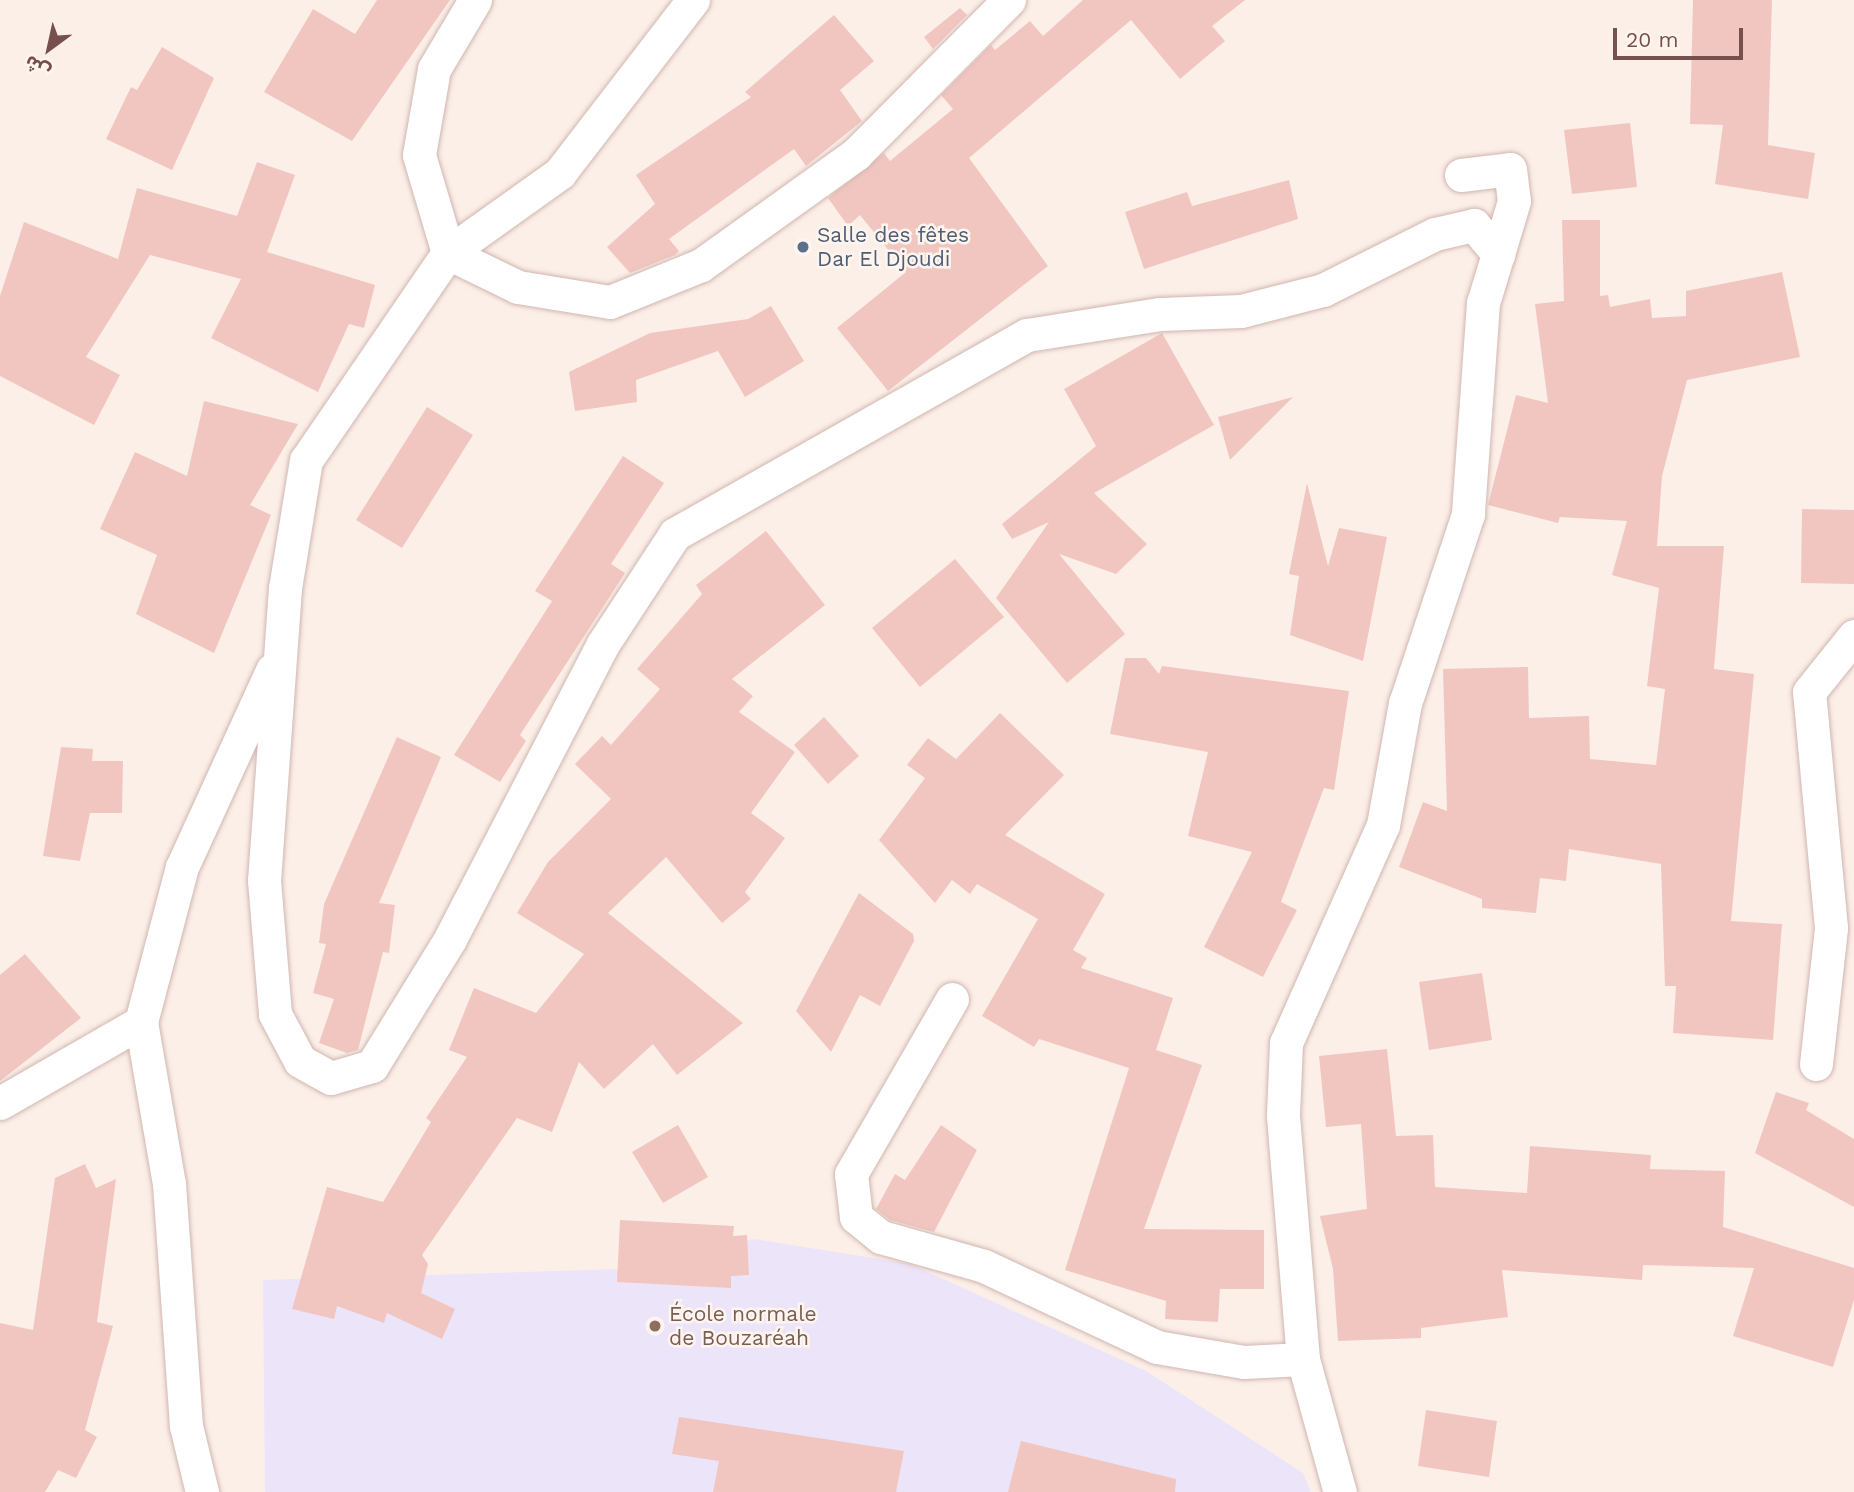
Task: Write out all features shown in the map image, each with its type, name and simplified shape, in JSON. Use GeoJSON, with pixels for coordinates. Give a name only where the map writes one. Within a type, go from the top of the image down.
{"type":"FeatureCollection","features":[{"type":"Feature","properties":{"kind":"street"},"geometry":{"type":"LineString","coordinates":[[475,0],[435,69],[419,155],[448,253],[518,287],[610,302],[701,265],[856,154],[1009,0]]}},
{"type":"Feature","properties":{"kind":"street"},"geometry":{"type":"LineString","coordinates":[[693,0],[560,173],[448,253],[306,460],[281,649],[264,880],[275,1014],[300,1061],[331,1078],[372,1066],[450,939],[603,644],[675,534],[1027,335],[1160,314],[1241,311],[1323,289],[1435,234],[1474,225],[1498,254]]}},
{"type":"Feature","properties":{"kind":"street"},"geometry":{"type":"LineString","coordinates":[[1340,1492],[1303,1359],[1283,1116],[1286,1043],[1383,825],[1405,703],[1468,514],[1483,303],[1514,201],[1510,169],[1461,175]]}},
{"type":"Feature","properties":{"kind":"street"},"geometry":{"type":"LineString","coordinates":[[1816,1064],[1831,928],[1809,692],[1854,636]]}},
{"type":"Feature","properties":{"kind":"street"},"geometry":{"type":"LineString","coordinates":[[202,1492],[186,1426],[169,1184],[141,1022],[182,867],[281,649]]}},
{"type":"Feature","properties":{"kind":"street"},"geometry":{"type":"LineString","coordinates":[[952,999],[851,1174],[856,1217],[881,1237],[984,1266],[1157,1348],[1244,1362],[1303,1359]]}},
{"type":"Feature","properties":{"kind":"street"},"geometry":{"type":"LineString","coordinates":[[0,1103],[141,1022]]}},
{"type":"Feature","properties":{"kind":"shaded area","name":"École normale de Bouzaréah"},"geometry":{"type":"Polygon","coordinates":[[[754,1239],[910,1264],[1146,1371],[1303,1473],[1311,1492],[265,1492],[263,1280],[621,1269],[754,1239]]]}},
{"type":"Feature","properties":{"kind":"building"},"geometry":{"type":"Polygon","coordinates":[[[377,0],[450,0],[352,141],[264,92],[313,9],[355,34],[377,0]]]}},
{"type":"Feature","properties":{"kind":"building"},"geometry":{"type":"Polygon","coordinates":[[[1083,0],[1245,0],[1212,26],[1225,41],[1180,79],[1131,20],[969,158],[1048,266],[888,391],[837,328],[906,272],[860,215],[848,226],[828,198],[884,153],[890,161],[953,109],[941,95],[991,45],[995,50],[1030,21],[1043,36],[1083,0]]]}},
{"type":"Feature","properties":{"kind":"building"},"geometry":{"type":"Polygon","coordinates":[[[1693,0],[1772,0],[1768,145],[1815,153],[1808,199],[1715,184],[1723,125],[1690,124],[1693,0]]]}},
{"type":"Feature","properties":{"kind":"building"},"geometry":{"type":"Polygon","coordinates":[[[960,8],[967,15],[933,49],[924,37],[960,8]]]}},
{"type":"Feature","properties":{"kind":"building"},"geometry":{"type":"Polygon","coordinates":[[[834,15],[874,61],[840,90],[862,121],[806,166],[794,149],[669,239],[679,251],[675,255],[630,273],[607,247],[655,204],[636,175],[751,97],[745,92],[834,15]]]}},
{"type":"Feature","properties":{"kind":"building"},"geometry":{"type":"Polygon","coordinates":[[[162,47],[214,78],[172,170],[106,139],[131,87],[137,90],[162,47]]]}},
{"type":"Feature","properties":{"kind":"building"},"geometry":{"type":"Polygon","coordinates":[[[1630,123],[1637,187],[1572,194],[1564,130],[1630,123]]]}},
{"type":"Feature","properties":{"kind":"building"},"geometry":{"type":"Polygon","coordinates":[[[257,162],[295,175],[267,252],[375,285],[364,328],[349,324],[318,392],[211,338],[241,279],[150,255],[86,357],[120,375],[94,425],[0,376],[0,296],[24,222],[118,259],[137,188],[237,216],[257,162]]]}},
{"type":"Feature","properties":{"kind":"building"},"geometry":{"type":"Polygon","coordinates":[[[1289,180],[1298,219],[1144,269],[1125,212],[1187,192],[1192,206],[1289,180]]]}},
{"type":"Feature","properties":{"kind":"building"},"geometry":{"type":"Polygon","coordinates":[[[1562,220],[1600,220],[1600,296],[1608,295],[1610,307],[1650,299],[1652,318],[1686,316],[1686,291],[1782,272],[1800,357],[1687,380],[1662,476],[1657,546],[1724,546],[1714,669],[1754,674],[1731,921],[1782,924],[1773,1040],[1673,1033],[1676,986],[1665,986],[1661,864],[1569,849],[1566,881],[1540,878],[1536,913],[1482,908],[1482,899],[1399,867],[1423,802],[1447,811],[1443,669],[1528,667],[1529,718],[1589,716],[1590,759],[1656,765],[1665,689],[1647,686],[1659,588],[1612,575],[1627,521],[1560,517],[1558,523],[1488,505],[1516,395],[1548,403],[1535,304],[1564,301],[1562,220]]]}},
{"type":"Feature","properties":{"kind":"building"},"geometry":{"type":"Polygon","coordinates":[[[771,306],[804,361],[745,397],[718,351],[636,380],[637,402],[575,411],[569,372],[650,333],[748,319],[771,306]]]}},
{"type":"Feature","properties":{"kind":"building"},"geometry":{"type":"Polygon","coordinates":[[[1162,333],[1214,425],[1094,493],[1147,544],[1116,574],[1059,554],[1125,634],[1067,683],[996,598],[1049,522],[1012,539],[1002,524],[1096,446],[1064,389],[1162,333]]]}},
{"type":"Feature","properties":{"kind":"building"},"geometry":{"type":"Polygon","coordinates":[[[1293,397],[1230,460],[1218,417],[1293,397]]]}},
{"type":"Feature","properties":{"kind":"building"},"geometry":{"type":"Polygon","coordinates":[[[204,401],[298,424],[250,505],[271,515],[214,653],[136,614],[157,555],[100,529],[135,452],[187,476],[204,401]]]}},
{"type":"Feature","properties":{"kind":"building"},"geometry":{"type":"Polygon","coordinates":[[[427,407],[473,435],[402,548],[356,520],[427,407]]]}},
{"type":"Feature","properties":{"kind":"building"},"geometry":{"type":"Polygon","coordinates":[[[623,456],[664,483],[611,564],[625,573],[520,735],[526,741],[500,782],[454,755],[552,601],[535,591],[623,456]]]}},
{"type":"Feature","properties":{"kind":"building"},"geometry":{"type":"Polygon","coordinates":[[[1307,483],[1328,566],[1339,528],[1387,537],[1363,661],[1290,635],[1299,576],[1289,574],[1307,483]]]}},
{"type":"Feature","properties":{"kind":"building"},"geometry":{"type":"Polygon","coordinates":[[[1802,509],[1854,510],[1854,584],[1801,583],[1802,509]]]}},
{"type":"Feature","properties":{"kind":"building"},"geometry":{"type":"Polygon","coordinates":[[[766,531],[825,605],[732,679],[753,696],[739,712],[795,752],[751,813],[785,838],[745,892],[751,899],[722,923],[666,857],[608,913],[743,1023],[677,1075],[653,1044],[604,1089],[579,1062],[552,1132],[517,1118],[422,1255],[428,1264],[421,1293],[455,1309],[442,1339],[387,1313],[384,1323],[337,1306],[334,1319],[292,1309],[327,1187],[383,1202],[431,1122],[426,1118],[467,1057],[449,1050],[474,988],[536,1013],[584,954],[517,913],[548,862],[611,799],[575,764],[602,736],[611,745],[660,689],[637,669],[702,594],[696,585],[766,531]]]}},
{"type":"Feature","properties":{"kind":"building"},"geometry":{"type":"Polygon","coordinates":[[[955,559],[1004,617],[920,687],[872,628],[955,559]]]}},
{"type":"Feature","properties":{"kind":"building"},"geometry":{"type":"Polygon","coordinates":[[[1125,658],[1146,658],[1159,674],[1162,666],[1349,691],[1334,790],[1324,788],[1281,902],[1297,910],[1263,977],[1204,947],[1252,852],[1188,836],[1208,752],[1110,734],[1125,658]]]}},
{"type":"Feature","properties":{"kind":"building"},"geometry":{"type":"Polygon","coordinates":[[[1000,713],[1064,775],[1005,835],[1105,894],[1073,950],[1087,958],[1081,968],[1173,998],[1156,1050],[1202,1065],[1144,1229],[1264,1230],[1264,1289],[1220,1289],[1218,1322],[1165,1319],[1166,1301],[1065,1270],[1129,1068],[1039,1039],[1034,1047],[982,1016],[1038,919],[977,884],[970,894],[952,880],[935,903],[879,840],[925,778],[907,765],[928,738],[956,759],[1000,713]]]}},
{"type":"Feature","properties":{"kind":"building"},"geometry":{"type":"Polygon","coordinates":[[[824,717],[859,756],[828,784],[794,745],[824,717]]]}},
{"type":"Feature","properties":{"kind":"building"},"geometry":{"type":"Polygon","coordinates":[[[397,737],[441,757],[379,903],[395,905],[389,953],[383,952],[358,1050],[347,1053],[319,1043],[334,999],[313,993],[326,944],[319,943],[324,904],[397,737]]]}},
{"type":"Feature","properties":{"kind":"building"},"geometry":{"type":"Polygon","coordinates":[[[61,747],[93,749],[92,761],[123,761],[122,813],[90,813],[80,861],[43,856],[61,747]]]}},
{"type":"Feature","properties":{"kind":"building"},"geometry":{"type":"Polygon","coordinates":[[[859,893],[913,934],[914,941],[880,1006],[860,995],[831,1052],[796,1011],[859,893]]]}},
{"type":"Feature","properties":{"kind":"building"},"geometry":{"type":"Polygon","coordinates":[[[25,954],[81,1018],[0,1081],[0,975],[25,954]]]}},
{"type":"Feature","properties":{"kind":"building"},"geometry":{"type":"Polygon","coordinates":[[[1482,973],[1492,1040],[1429,1050],[1419,982],[1482,973]]]}},
{"type":"Feature","properties":{"kind":"building"},"geometry":{"type":"Polygon","coordinates":[[[1387,1049],[1396,1136],[1433,1135],[1435,1187],[1527,1193],[1530,1146],[1651,1155],[1650,1169],[1725,1171],[1723,1227],[1854,1268],[1854,1300],[1833,1367],[1733,1336],[1754,1268],[1643,1265],[1642,1280],[1502,1270],[1508,1317],[1421,1328],[1421,1338],[1338,1341],[1333,1269],[1320,1216],[1367,1209],[1361,1124],[1326,1127],[1319,1056],[1387,1049]]]}},
{"type":"Feature","properties":{"kind":"building"},"geometry":{"type":"Polygon","coordinates":[[[1776,1092],[1809,1103],[1806,1110],[1854,1139],[1854,1207],[1755,1153],[1776,1092]]]}},
{"type":"Feature","properties":{"kind":"building"},"geometry":{"type":"Polygon","coordinates":[[[678,1125],[708,1177],[663,1203],[632,1152],[678,1125]]]}},
{"type":"Feature","properties":{"kind":"building"},"geometry":{"type":"Polygon","coordinates":[[[941,1125],[977,1150],[934,1232],[890,1220],[876,1209],[895,1174],[905,1180],[941,1125]]]}},
{"type":"Feature","properties":{"kind":"building"},"geometry":{"type":"Polygon","coordinates":[[[85,1164],[96,1188],[116,1179],[97,1322],[113,1326],[85,1430],[97,1437],[76,1478],[58,1470],[45,1492],[0,1492],[0,1323],[33,1330],[55,1178],[85,1164]]]}},
{"type":"Feature","properties":{"kind":"building"},"geometry":{"type":"Polygon","coordinates":[[[620,1220],[734,1226],[733,1236],[747,1235],[749,1275],[731,1276],[731,1288],[617,1282],[620,1220]]]}},
{"type":"Feature","properties":{"kind":"building"},"geometry":{"type":"Polygon","coordinates":[[[1426,1410],[1497,1421],[1489,1477],[1418,1466],[1426,1410]]]}},
{"type":"Feature","properties":{"kind":"building"},"geometry":{"type":"Polygon","coordinates":[[[679,1417],[904,1451],[896,1492],[713,1492],[719,1461],[672,1454],[679,1417]]]}},
{"type":"Feature","properties":{"kind":"building"},"geometry":{"type":"Polygon","coordinates":[[[1021,1441],[1176,1479],[1175,1492],[1008,1492],[1021,1441]]]}},
{"type":"Feature","properties":{"kind":"place","name":"Salle des fêtes Dar El Djoudi"},"geometry":{"type":"Point","coordinates":[803,247]}},
{"type":"Feature","properties":{"kind":"place","name":"École normale de Bouzaréah"},"geometry":{"type":"Point","coordinates":[655,1326]}}]}
